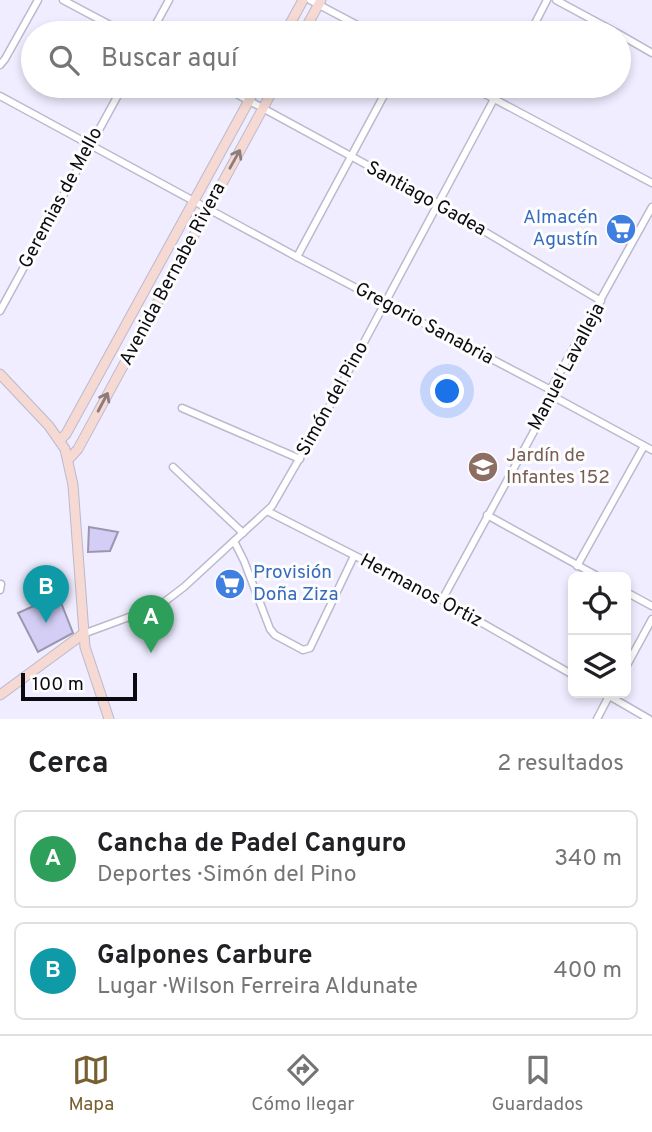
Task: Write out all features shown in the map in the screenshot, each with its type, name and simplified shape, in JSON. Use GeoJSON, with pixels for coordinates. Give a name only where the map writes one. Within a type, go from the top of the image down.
{"type":"FeatureCollection","features":[{"type":"Feature","properties":{"kind":"street"},"geometry":{"type":"LineString","coordinates":[[26,21],[37,0]]}},
{"type":"Feature","properties":{"kind":"street"},"geometry":{"type":"LineString","coordinates":[[63,0],[102,21]]}},
{"type":"Feature","properties":{"kind":"street"},"geometry":{"type":"LineString","coordinates":[[158,21],[169,0]]}},
{"type":"Feature","properties":{"kind":"street"},"geometry":{"type":"LineString","coordinates":[[292,21],[303,0]]}},
{"type":"Feature","properties":{"kind":"street"},"geometry":{"type":"LineString","coordinates":[[536,21],[547,0]]}},
{"type":"Feature","properties":{"kind":"street"},"geometry":{"type":"LineString","coordinates":[[556,0],[594,21]]}},
{"type":"Feature","properties":{"kind":"street"},"geometry":{"type":"LineString","coordinates":[[308,21],[317,2],[351,21]]}},
{"type":"Feature","properties":{"kind":"street"},"geometry":{"type":"LineString","coordinates":[[0,65],[21,30]]}},
{"type":"Feature","properties":{"kind":"street"},"geometry":{"type":"LineString","coordinates":[[631,41],[652,53]]}},
{"type":"Feature","properties":{"kind":"street","name":"Gregorio Sanabria"},"geometry":{"type":"LineString","coordinates":[[0,96],[297,257],[547,388],[556,398],[652,450]]}},
{"type":"Feature","properties":{"kind":"street","name":"Geremias de Mello"},"geometry":{"type":"LineString","coordinates":[[0,311],[115,98]]}},
{"type":"Feature","properties":{"kind":"street","name":"Santiago Gadea"},"geometry":{"type":"LineString","coordinates":[[245,98],[438,203],[601,301]]}},
{"type":"Feature","properties":{"kind":"street","name":"Avenida Bernabe Rivera"},"geometry":{"type":"LineString","coordinates":[[68,460],[78,449],[268,98]]}},
{"type":"Feature","properties":{"kind":"street"},"geometry":{"type":"LineString","coordinates":[[297,257],[382,98]]}},
{"type":"Feature","properties":{"kind":"street"},"geometry":{"type":"LineString","coordinates":[[494,99],[652,183]]}},
{"type":"Feature","properties":{"kind":"street","name":"Simón del Pino"},"geometry":{"type":"LineString","coordinates":[[83,634],[159,606],[184,587],[277,500],[386,303],[494,99]]}},
{"type":"Feature","properties":{"kind":"street","name":"Avenida Bernabe Rivera"},"geometry":{"type":"LineString","coordinates":[[60,440],[66,434],[249,100]]}},
{"type":"Feature","properties":{"kind":"street","name":"Manuel Lavalleja"},"geometry":{"type":"LineString","coordinates":[[442,600],[552,394],[553,386],[652,207]]}},
{"type":"Feature","properties":{"kind":"street"},"geometry":{"type":"LineString","coordinates":[[0,374],[60,440],[68,460],[73,485],[83,634],[108,719]]}},
{"type":"Feature","properties":{"kind":"street"},"geometry":{"type":"LineString","coordinates":[[182,408],[300,459]]}},
{"type":"Feature","properties":{"kind":"street"},"geometry":{"type":"LineString","coordinates":[[577,566],[644,446]]}},
{"type":"Feature","properties":{"kind":"street"},"geometry":{"type":"LineString","coordinates":[[173,467],[243,533]]}},
{"type":"Feature","properties":{"kind":"street","name":"Hermanos Ortiz"},"geometry":{"type":"LineString","coordinates":[[267,512],[442,600],[568,673]]}},
{"type":"Feature","properties":{"kind":"street"},"geometry":{"type":"LineString","coordinates":[[487,516],[589,572]]}},
{"type":"Feature","properties":{"kind":"street"},"geometry":{"type":"LineString","coordinates":[[234,541],[270,629],[275,635],[303,650],[310,648],[354,556]]}},
{"type":"Feature","properties":{"kind":"street"},"geometry":{"type":"LineString","coordinates":[[631,595],[652,606]]}},
{"type":"Feature","properties":{"kind":"street"},"geometry":{"type":"LineString","coordinates":[[631,658],[652,619]]}},
{"type":"Feature","properties":{"kind":"street"},"geometry":{"type":"LineString","coordinates":[[0,695],[83,634]]}},
{"type":"Feature","properties":{"kind":"street"},"geometry":{"type":"LineString","coordinates":[[597,719],[606,698]]}},
{"type":"Feature","properties":{"kind":"street"},"geometry":{"type":"LineString","coordinates":[[615,698],[650,718]]}},
{"type":"Feature","properties":{"kind":"building"},"geometry":{"type":"Polygon","coordinates":[[[89,527],[118,532],[110,551],[88,552],[89,527]]]}},
{"type":"Feature","properties":{"kind":"building"},"geometry":{"type":"Polygon","coordinates":[[[58,595],[73,633],[38,652],[18,613],[58,595]]]}},
{"type":"Feature","properties":{"kind":"place","name":"Almacén Agustín"},"geometry":{"type":"Point","coordinates":[621,229]}},
{"type":"Feature","properties":{"kind":"place","name":"Jardín de Infantes 152"},"geometry":{"type":"Point","coordinates":[483,467]}},
{"type":"Feature","properties":{"kind":"place","name":"Provisión Doña Ziza"},"geometry":{"type":"Point","coordinates":[230,584]}},
{"type":"Feature","properties":{"kind":"place","name":"Galpones Carbure"},"geometry":{"type":"Point","coordinates":[46,623]}},
{"type":"Feature","properties":{"kind":"place","name":"Cancha de Padel Canguro"},"geometry":{"type":"Point","coordinates":[151,653]}}]}
